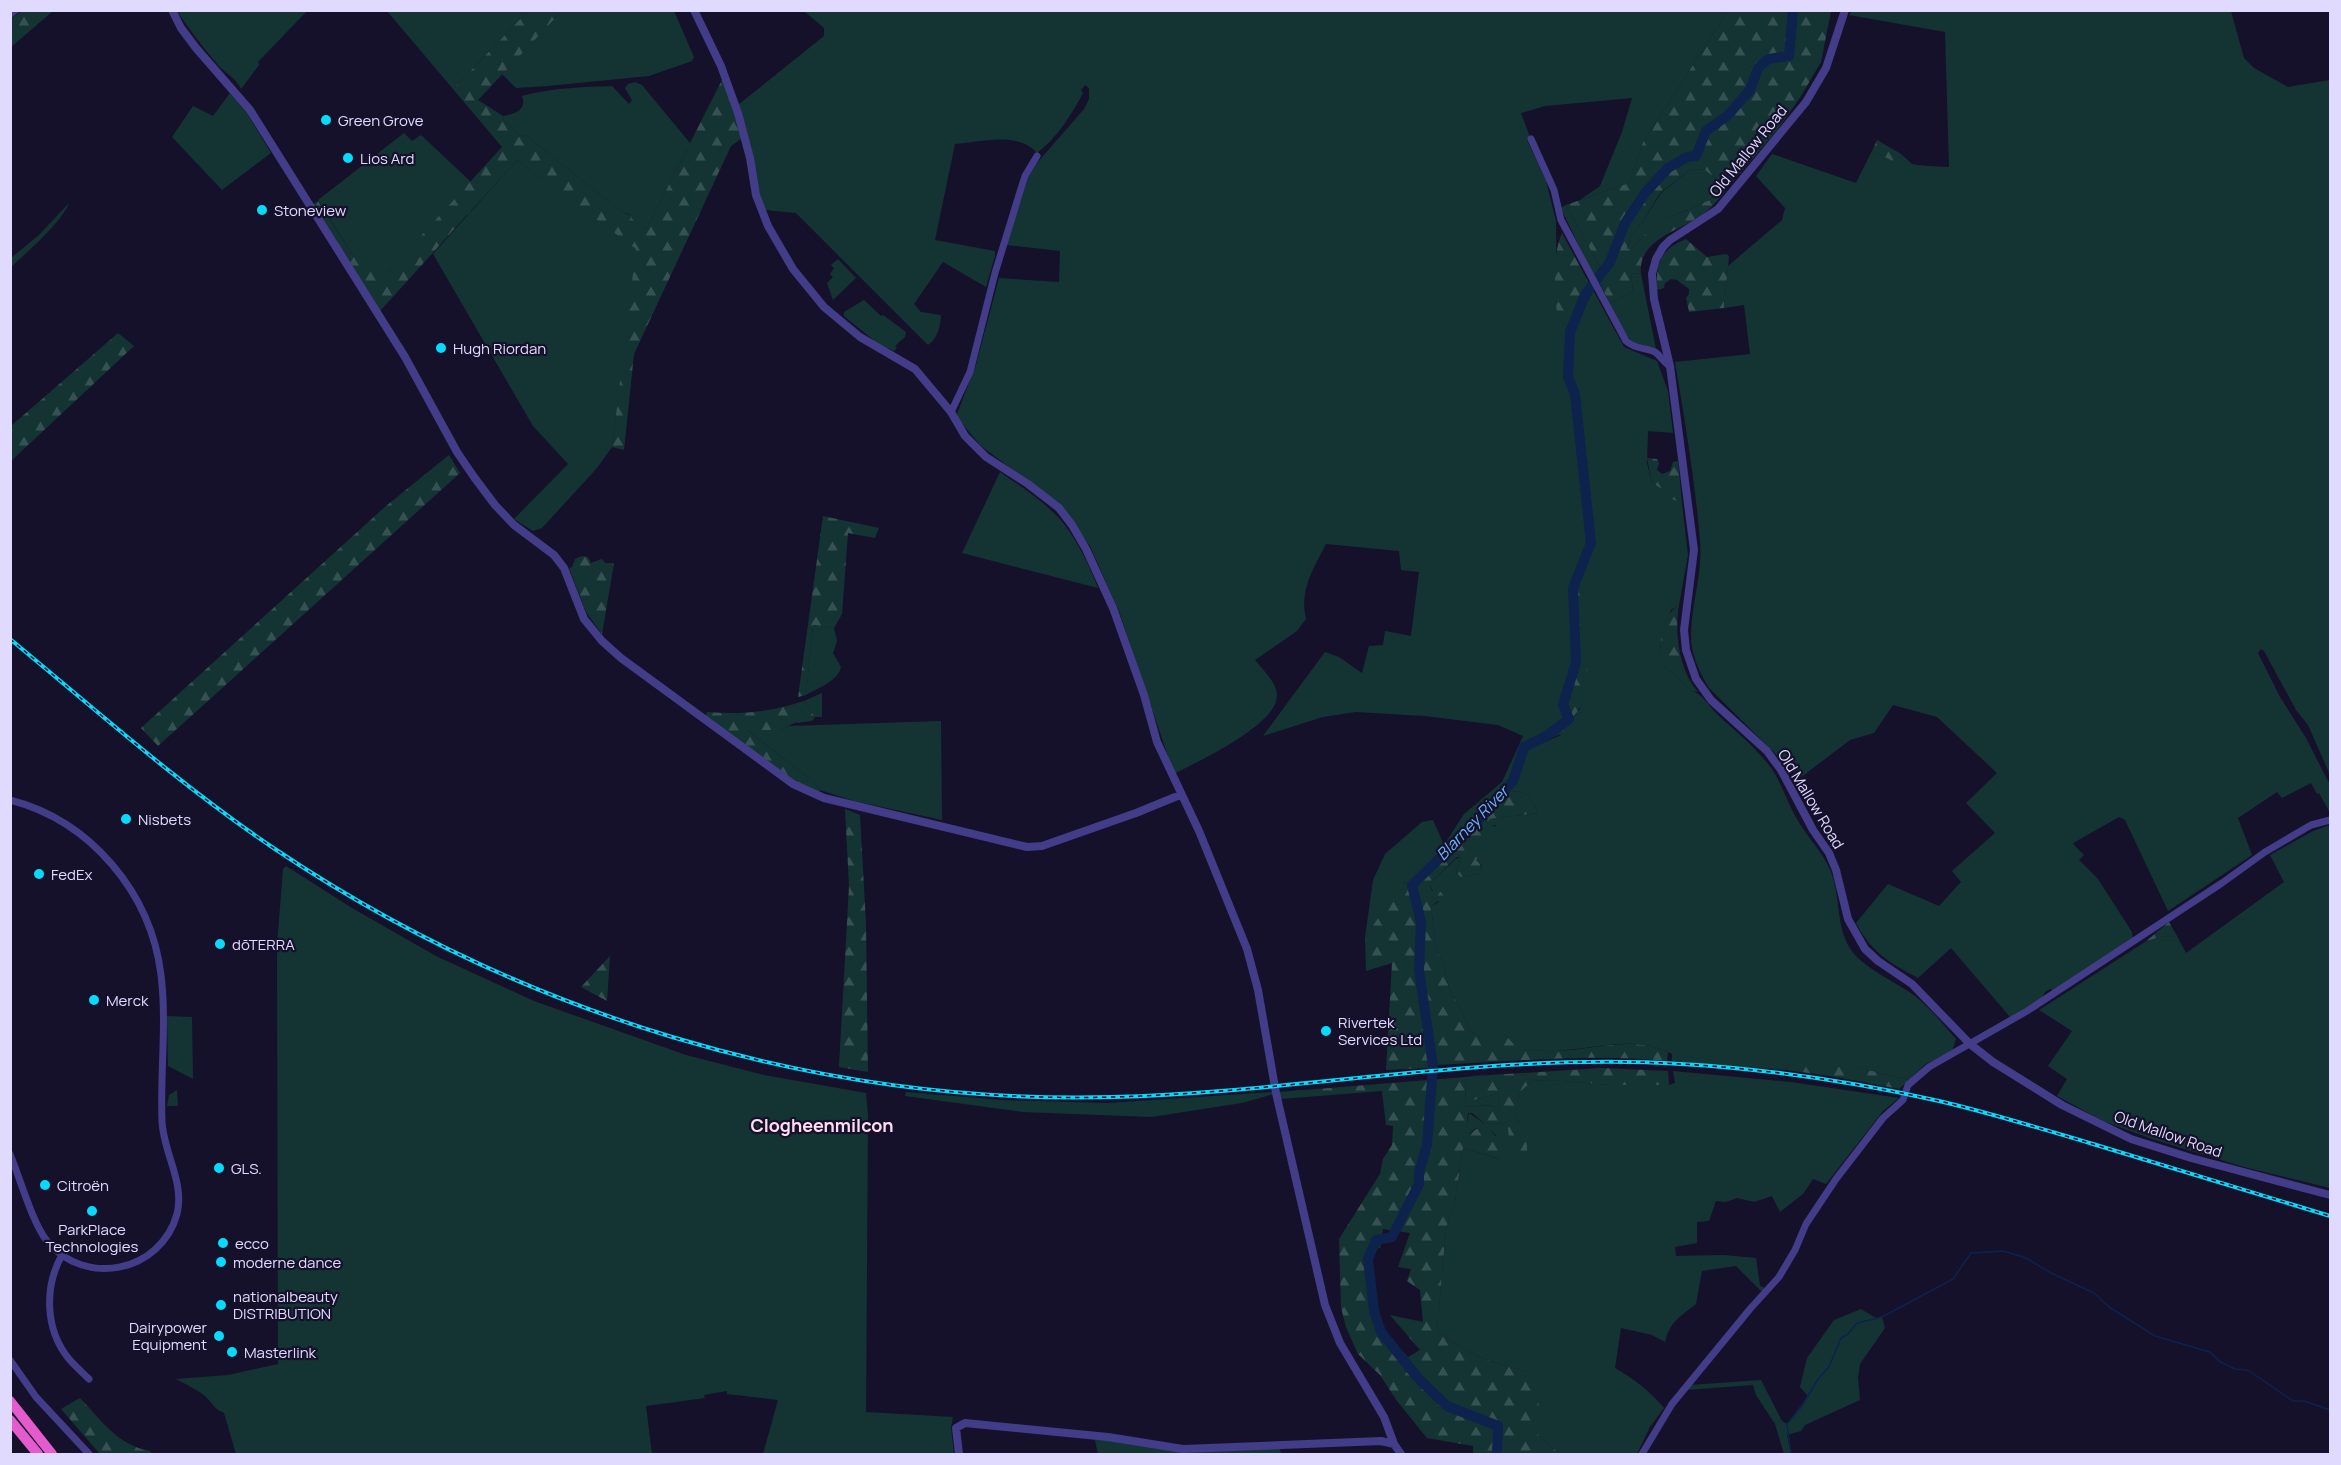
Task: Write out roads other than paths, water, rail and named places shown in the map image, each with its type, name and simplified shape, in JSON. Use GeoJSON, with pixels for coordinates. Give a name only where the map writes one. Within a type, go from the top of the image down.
{"type":"FeatureCollection","features":[{"type":"Feature","properties":{"kind":"highway"},"geometry":{"type":"LineString","coordinates":[[10,1401],[52,1455]]}},
{"type":"Feature","properties":{"kind":"highway"},"geometry":{"type":"LineString","coordinates":[[10,1420],[38,1455]]}},
{"type":"Feature","properties":{"kind":"street"},"geometry":{"type":"LineString","coordinates":[[10,14],[15,10]]}},
{"type":"Feature","properties":{"kind":"street"},"geometry":{"type":"LineString","coordinates":[[172,10],[181,28],[196,48],[250,110],[407,360],[457,452],[474,477],[514,525],[546,549],[564,568],[584,619],[602,641],[621,658],[793,784],[824,798],[859,807],[1027,847],[1042,846],[1180,795]]}},
{"type":"Feature","properties":{"kind":"street"},"geometry":{"type":"LineString","coordinates":[[694,10],[721,66],[738,112],[760,205],[768,226],[793,268],[824,307],[854,332],[867,342],[915,369],[951,412],[965,436],[986,457],[1051,502],[1072,525],[1086,549],[1113,608],[1144,695],[1157,742],[1180,795],[1199,831],[1247,949],[1258,990],[1276,1093],[1325,1305],[1340,1343],[1384,1417],[1394,1444],[1401,1455]]}},
{"type":"Feature","properties":{"kind":"street","name":"Old Mallow Road"},"geometry":{"type":"LineString","coordinates":[[1845,10],[1826,68],[1806,102],[1730,197],[1718,209],[1671,240],[1656,259],[1651,284],[1670,366],[1694,550],[1691,590],[1684,630],[1686,650],[1696,679],[1711,700],[1767,751],[1781,770],[1813,830],[1829,853],[1836,870],[1848,919],[1865,949],[1878,961],[1912,984],[1970,1044],[2016,1078],[2108,1129],[2155,1148],[2331,1195]]}},
{"type":"Feature","properties":{"kind":"street"},"geometry":{"type":"LineString","coordinates":[[1531,139],[1554,190],[1561,220],[1626,341],[1636,348],[1656,353],[1664,363],[1670,366]]}},
{"type":"Feature","properties":{"kind":"street"},"geometry":{"type":"LineString","coordinates":[[951,412],[970,372],[995,273],[1019,195],[1025,176],[1037,156]]}},
{"type":"Feature","properties":{"kind":"street"},"geometry":{"type":"LineString","coordinates":[[10,800],[48,814],[78,832],[103,853],[127,884],[146,918],[161,974],[162,1124],[178,1187],[177,1213],[158,1247],[142,1260],[113,1269],[87,1268],[62,1255],[42,1234],[10,1154]]}},
{"type":"Feature","properties":{"kind":"street"},"geometry":{"type":"LineString","coordinates":[[1642,1455],[1672,1404],[1779,1277],[1795,1250],[1806,1224],[1836,1179],[1883,1118],[1903,1100],[1908,1086],[1929,1067],[2046,999],[2213,890],[2265,852],[2311,825],[2331,820]]}},
{"type":"Feature","properties":{"kind":"street"},"geometry":{"type":"LineString","coordinates":[[62,1255],[51,1282],[50,1315],[58,1339],[68,1358],[89,1379]]}},
{"type":"Feature","properties":{"kind":"street"},"geometry":{"type":"LineString","coordinates":[[10,1359],[36,1397],[89,1455]]}},
{"type":"Feature","properties":{"kind":"street"},"geometry":{"type":"LineString","coordinates":[[959,1455],[956,1428],[965,1423],[1108,1437],[1183,1449],[1381,1441],[1394,1444]]}},
{"type":"Feature","properties":{"kind":"waterway","name":"Blarney River"},"geometry":{"type":"LineString","coordinates":[[1497,1454],[1498,1426],[1447,1406],[1418,1378],[1381,1332],[1374,1311],[1368,1259],[1376,1240],[1392,1237],[1419,1184],[1419,1172],[1427,1145],[1433,1066],[1419,970],[1421,922],[1412,885],[1472,827],[1513,781],[1524,747],[1548,735],[1569,719],[1563,705],[1576,662],[1573,588],[1591,543],[1575,394],[1568,377],[1570,332],[1585,295],[1610,262],[1625,223],[1645,193],[1668,168],[1687,157],[1696,156],[1706,131],[1727,116],[1750,90],[1758,68],[1768,59],[1789,56],[1793,10]]}},
{"type":"Feature","properties":{"kind":"waterway"},"geometry":{"type":"LineString","coordinates":[[1791,1454],[1787,1424],[1829,1367],[1841,1338],[1848,1334],[1857,1323],[1882,1317],[1953,1279],[1971,1253],[2003,1251],[2026,1258],[2051,1273],[2094,1293],[2109,1307],[2155,1336],[2210,1352],[2219,1361],[2235,1369],[2248,1370],[2293,1401],[2304,1401],[2330,1410]]}},
{"type":"Feature","properties":{"kind":"railway"},"geometry":{"type":"LineString","coordinates":[[10,639],[204,798],[272,847],[367,906],[465,957],[568,1001],[673,1037],[781,1065],[890,1085],[1001,1095],[1113,1097],[1184,1094],[1539,1063],[1681,1064],[1746,1069],[1843,1082],[1958,1106],[2016,1121],[2330,1216]]}},
{"type":"Feature","properties":{"kind":"place","name":"Green Grove"},"geometry":{"type":"Point","coordinates":[326,120]}},
{"type":"Feature","properties":{"kind":"place","name":"Lios Ard"},"geometry":{"type":"Point","coordinates":[348,158]}},
{"type":"Feature","properties":{"kind":"place","name":"Stoneview"},"geometry":{"type":"Point","coordinates":[262,210]}},
{"type":"Feature","properties":{"kind":"place","name":"Hugh Riordan"},"geometry":{"type":"Point","coordinates":[441,348]}},
{"type":"Feature","properties":{"kind":"place","name":"Nisbets"},"geometry":{"type":"Point","coordinates":[126,819]}},
{"type":"Feature","properties":{"kind":"place","name":"FedEx"},"geometry":{"type":"Point","coordinates":[39,874]}},
{"type":"Feature","properties":{"kind":"place","name":"dōTERRA"},"geometry":{"type":"Point","coordinates":[220,944]}},
{"type":"Feature","properties":{"kind":"place","name":"Merck"},"geometry":{"type":"Point","coordinates":[94,1000]}},
{"type":"Feature","properties":{"kind":"place","name":"Rivertek Services Ltd"},"geometry":{"type":"Point","coordinates":[1326,1031]}},
{"type":"Feature","properties":{"kind":"place","name":"GLS."},"geometry":{"type":"Point","coordinates":[219,1168]}},
{"type":"Feature","properties":{"kind":"place","name":"Citroën"},"geometry":{"type":"Point","coordinates":[45,1185]}},
{"type":"Feature","properties":{"kind":"place","name":"ParkPlace Technologies"},"geometry":{"type":"Point","coordinates":[92,1211]}},
{"type":"Feature","properties":{"kind":"place","name":"ecco"},"geometry":{"type":"Point","coordinates":[223,1243]}},
{"type":"Feature","properties":{"kind":"place","name":"moderne dance"},"geometry":{"type":"Point","coordinates":[221,1262]}},
{"type":"Feature","properties":{"kind":"place","name":"nationalbeauty DISTRIBUTION"},"geometry":{"type":"Point","coordinates":[221,1305]}},
{"type":"Feature","properties":{"kind":"place","name":"Dairypower Equipment"},"geometry":{"type":"Point","coordinates":[219,1336]}},
{"type":"Feature","properties":{"kind":"place","name":"Masterlink"},"geometry":{"type":"Point","coordinates":[232,1352]}},
{"type":"Feature","properties":{"kind":"district","name":"Clogheenmilcon"},"geometry":{"type":"Point","coordinates":[822,1125]}}]}
